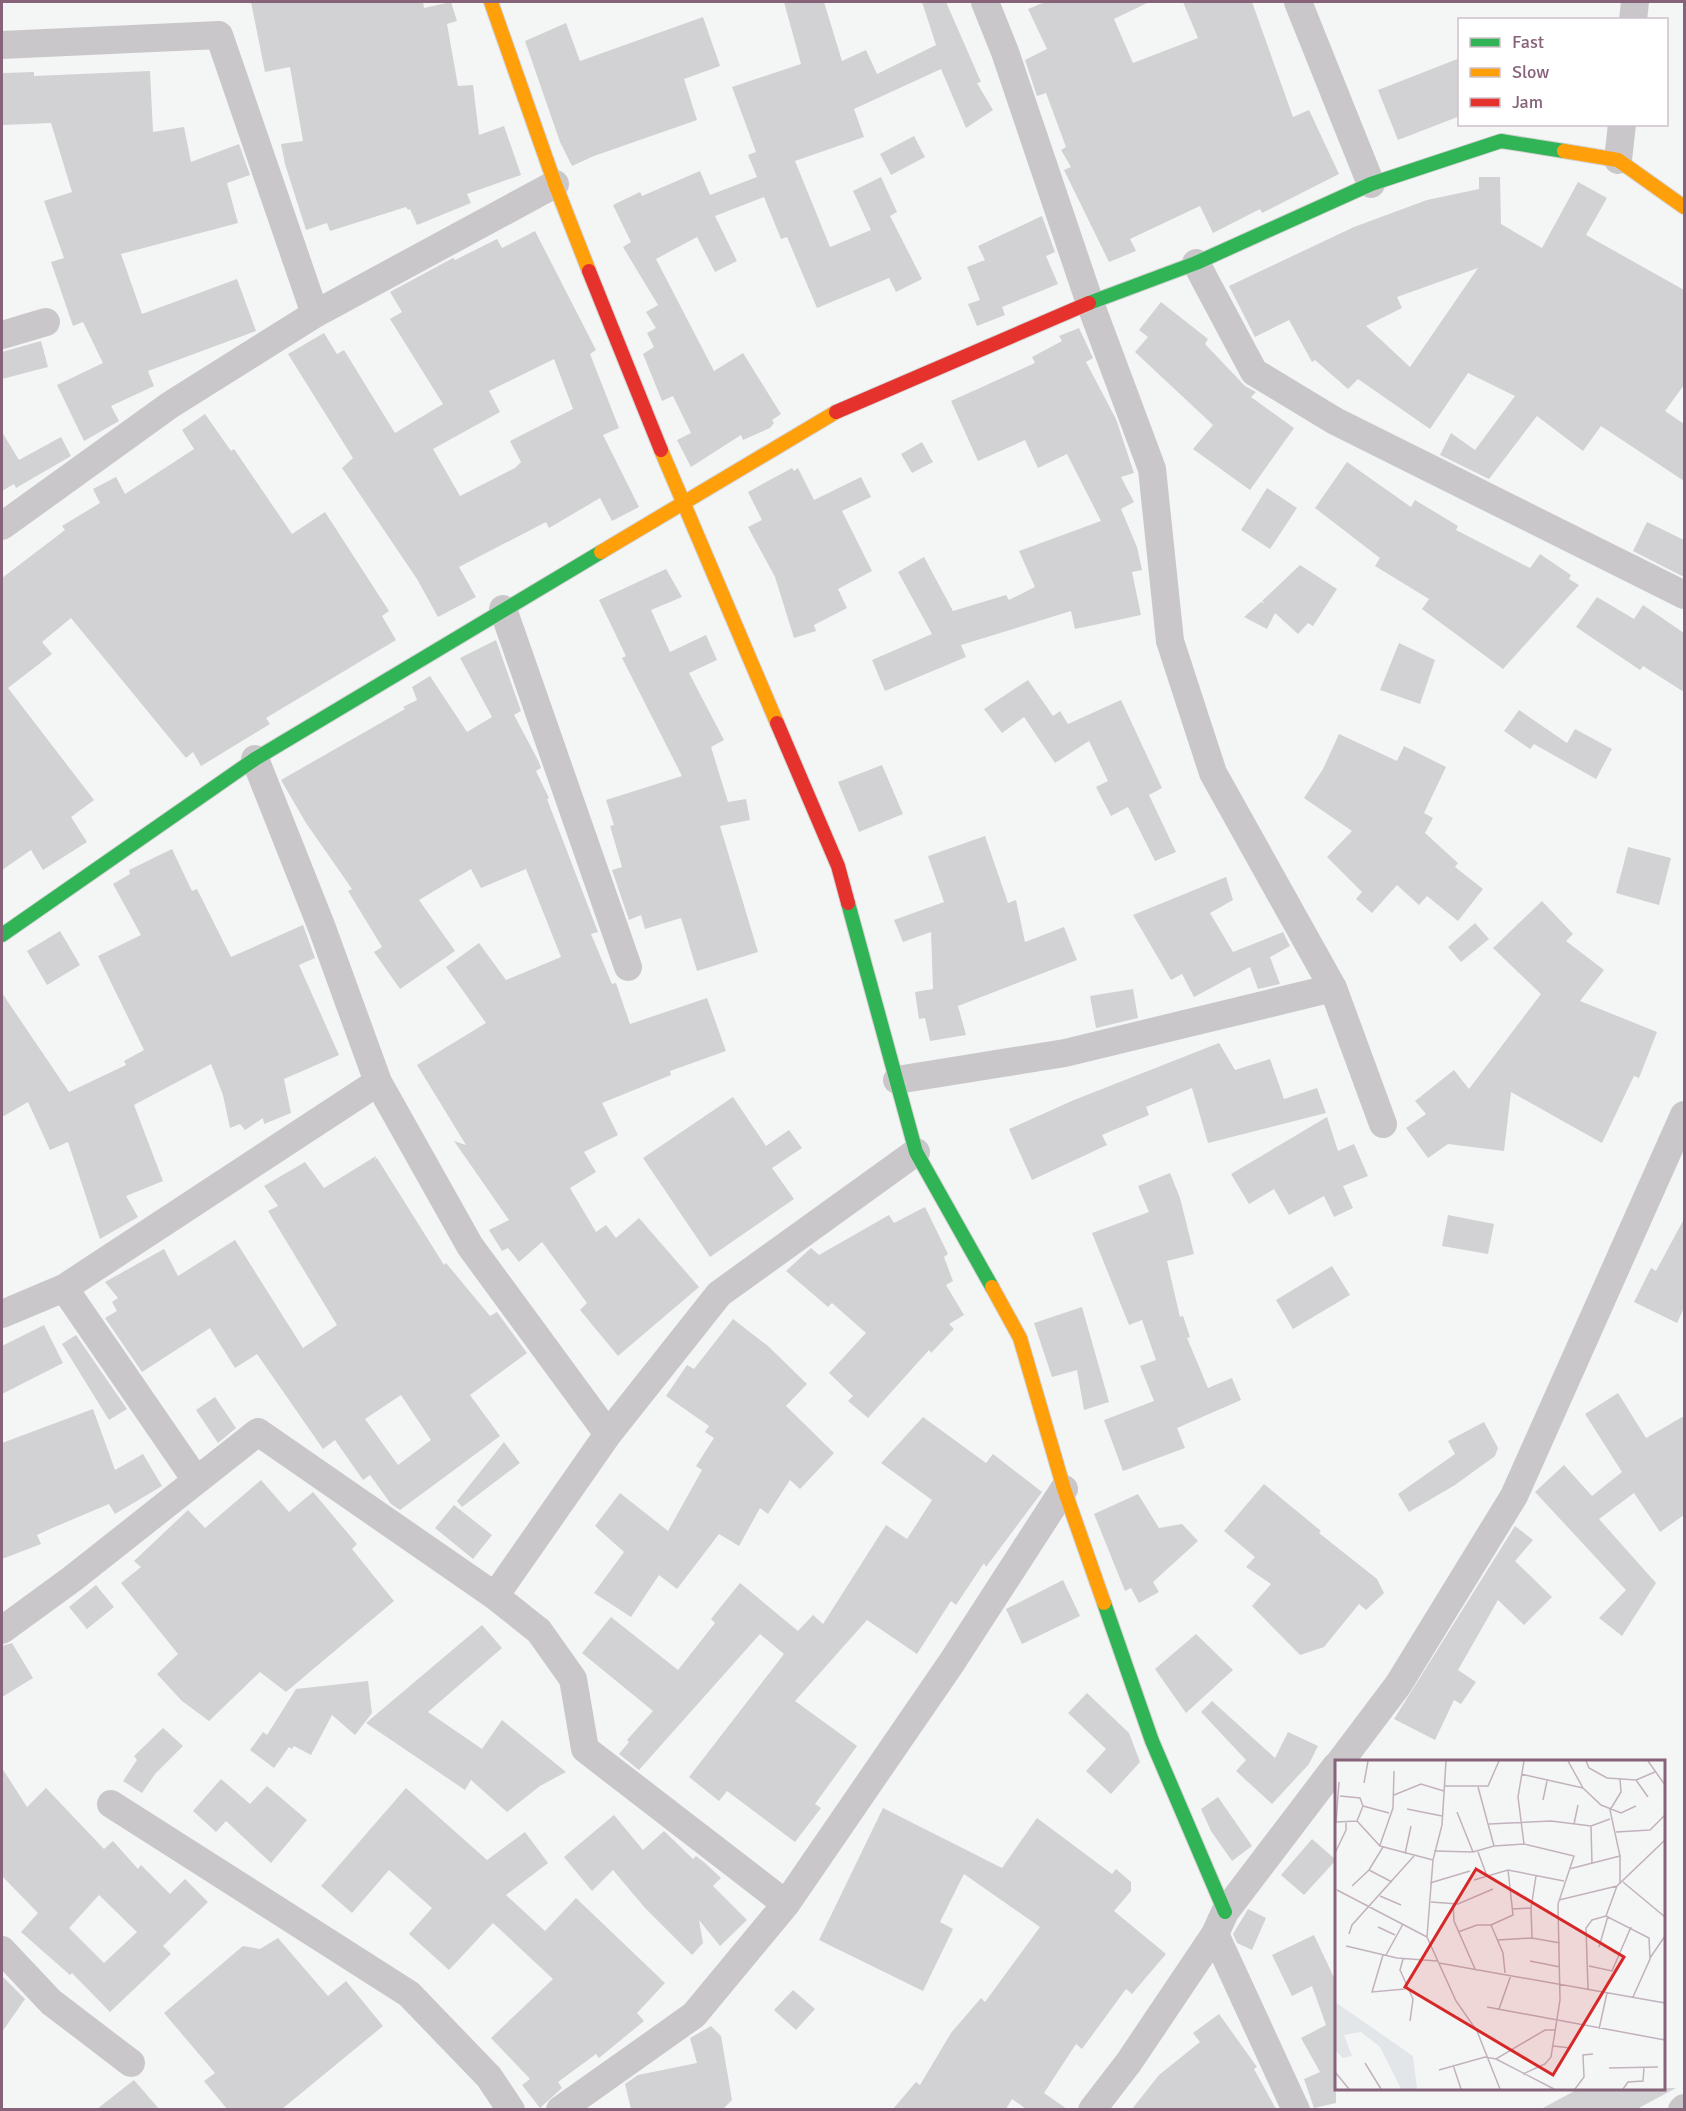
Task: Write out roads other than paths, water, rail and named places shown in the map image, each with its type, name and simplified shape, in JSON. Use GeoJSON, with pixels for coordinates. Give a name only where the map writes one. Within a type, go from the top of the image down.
{"type":"FeatureCollection","features":[{"type":"Feature","properties":{"kind":"street"},"geometry":{"type":"LineString","coordinates":[[491,2],[555,184],[682,503],[838,866],[916,1152],[1020,1338],[1064,1490],[1152,1741],[1220,1923],[1296,2109]]}},
{"type":"Feature","properties":{"kind":"street"},"geometry":{"type":"LineString","coordinates":[[985,2],[1005,52],[1090,303],[1152,469],[1170,641],[1213,773],[1333,988],[1383,1124]]}},
{"type":"Feature","properties":{"kind":"street"},"geometry":{"type":"LineString","coordinates":[[1298,2],[1371,184]]}},
{"type":"Feature","properties":{"kind":"street"},"geometry":{"type":"LineString","coordinates":[[1633,18],[1635,2]]}},
{"type":"Feature","properties":{"kind":"street"},"geometry":{"type":"LineString","coordinates":[[2,45],[219,35],[315,314]]}},
{"type":"Feature","properties":{"kind":"street"},"geometry":{"type":"LineString","coordinates":[[1618,160],[1622,126]]}},
{"type":"Feature","properties":{"kind":"street"},"geometry":{"type":"LineString","coordinates":[[2,935],[255,759],[849,404],[1090,303],[1196,263],[1371,184],[1501,141],[1618,160],[1684,207]]}},
{"type":"Feature","properties":{"kind":"street"},"geometry":{"type":"LineString","coordinates":[[2,526],[170,405],[315,314],[555,184]]}},
{"type":"Feature","properties":{"kind":"street"},"geometry":{"type":"LineString","coordinates":[[1196,263],[1254,372],[1335,421],[1684,595]]}},
{"type":"Feature","properties":{"kind":"street"},"geometry":{"type":"LineString","coordinates":[[2,335],[46,322]]}},
{"type":"Feature","properties":{"kind":"street"},"geometry":{"type":"LineString","coordinates":[[503,609],[628,967]]}},
{"type":"Feature","properties":{"kind":"street"},"geometry":{"type":"LineString","coordinates":[[255,759],[322,928],[378,1082],[470,1246],[608,1434]]}},
{"type":"Feature","properties":{"kind":"street"},"geometry":{"type":"LineString","coordinates":[[897,1080],[1065,1053],[1333,988]]}},
{"type":"Feature","properties":{"kind":"street"},"geometry":{"type":"LineString","coordinates":[[2,1314],[64,1288],[378,1082]]}},
{"type":"Feature","properties":{"kind":"street"},"geometry":{"type":"LineString","coordinates":[[1341,1760],[1398,1685],[1514,1496],[1684,1115]]}},
{"type":"Feature","properties":{"kind":"street"},"geometry":{"type":"LineString","coordinates":[[495,1596],[608,1434],[719,1294],[916,1152]]}},
{"type":"Feature","properties":{"kind":"street"},"geometry":{"type":"LineString","coordinates":[[64,1288],[196,1480]]}},
{"type":"Feature","properties":{"kind":"street"},"geometry":{"type":"LineString","coordinates":[[2,1630],[72,1579],[258,1432],[495,1596],[539,1631],[573,1679],[585,1749],[786,1904]]}},
{"type":"Feature","properties":{"kind":"street"},"geometry":{"type":"LineString","coordinates":[[560,2109],[694,2015],[786,1904],[952,1662],[1064,1490]]}},
{"type":"Feature","properties":{"kind":"street"},"geometry":{"type":"LineString","coordinates":[[1092,2109],[1129,2062],[1220,1923],[1335,1767]]}},
{"type":"Feature","properties":{"kind":"street"},"geometry":{"type":"LineString","coordinates":[[111,1804],[409,1994],[489,2077],[511,2109]]}},
{"type":"Feature","properties":{"kind":"street"},"geometry":{"type":"LineString","coordinates":[[4,1955],[51,2002],[131,2063]]}}]}
